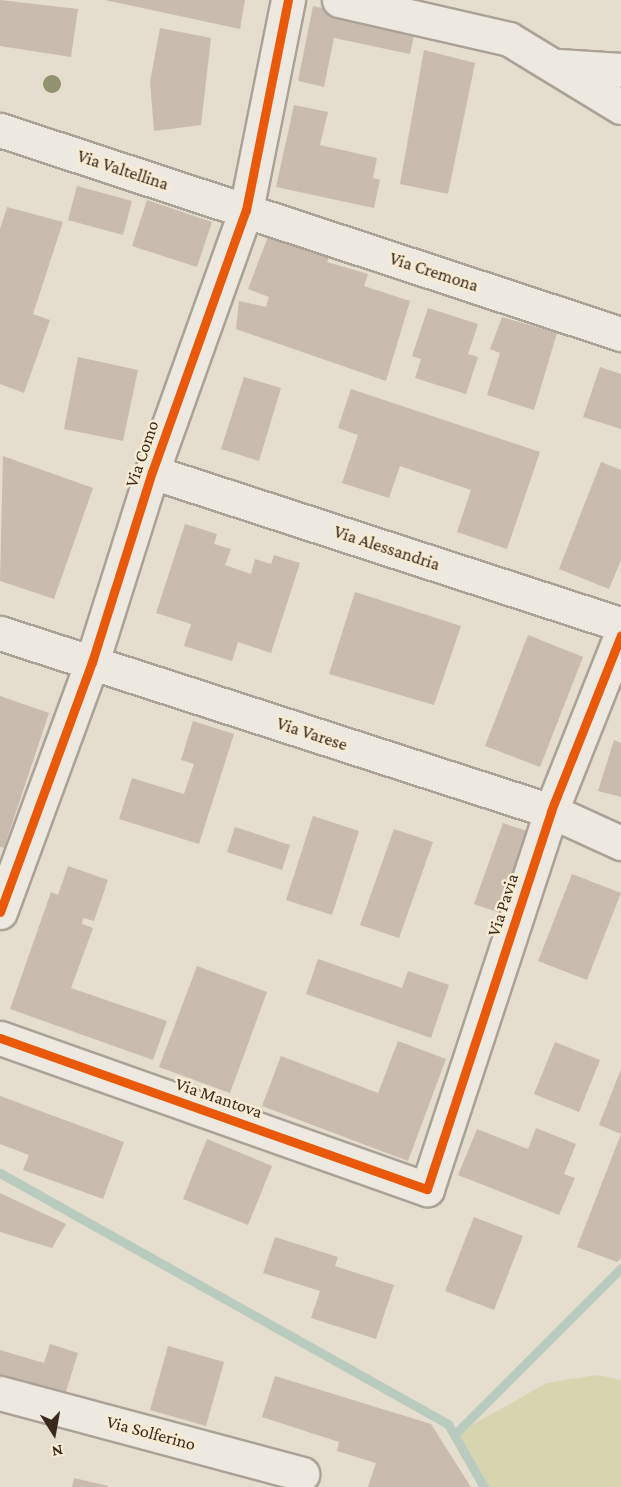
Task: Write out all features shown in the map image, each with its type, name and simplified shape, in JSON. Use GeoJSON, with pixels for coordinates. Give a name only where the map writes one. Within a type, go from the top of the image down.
{"type":"FeatureCollection","features":[{"type":"Feature","properties":{"kind":"street","name":"Via Como"},"geometry":{"type":"LineString","coordinates":[[0,912],[92,662],[152,472],[246,210],[288,0]]}},
{"type":"Feature","properties":{"kind":"street"},"geometry":{"type":"LineString","coordinates":[[339,0],[508,39],[621,107]]}},
{"type":"Feature","properties":{"kind":"street"},"geometry":{"type":"LineString","coordinates":[[553,66],[621,70]]}},
{"type":"Feature","properties":{"kind":"street","name":"Via Valtellina"},"geometry":{"type":"LineString","coordinates":[[0,130],[246,210]]}},
{"type":"Feature","properties":{"kind":"street","name":"Via Cremona"},"geometry":{"type":"LineString","coordinates":[[246,210],[621,334]]}},
{"type":"Feature","properties":{"kind":"street","name":"Via Alessandria"},"geometry":{"type":"LineString","coordinates":[[152,472],[621,624]]}},
{"type":"Feature","properties":{"kind":"street","name":"Via Varese"},"geometry":{"type":"LineString","coordinates":[[0,633],[551,811],[621,843]]}},
{"type":"Feature","properties":{"kind":"street","name":"Via Pavia"},"geometry":{"type":"LineString","coordinates":[[427,1189],[551,811],[621,635]]}},
{"type":"Feature","properties":{"kind":"street","name":"Via Mantova"},"geometry":{"type":"LineString","coordinates":[[0,1038],[427,1189]]}},
{"type":"Feature","properties":{"kind":"street","name":"Via Solferino"},"geometry":{"type":"LineString","coordinates":[[0,1393],[302,1474]]}},
{"type":"Feature","properties":{"kind":"shaded area"},"geometry":{"type":"Polygon","coordinates":[[[597,1375],[621,1380],[621,1487],[483,1487],[454,1435],[547,1383],[597,1375]]]}},
{"type":"Feature","properties":{"kind":"building"},"geometry":{"type":"Polygon","coordinates":[[[0,0],[78,9],[71,57],[0,46],[0,0]]]}},
{"type":"Feature","properties":{"kind":"building"},"geometry":{"type":"Polygon","coordinates":[[[105,0],[245,0],[240,29],[105,0]]]}},
{"type":"Feature","properties":{"kind":"building"},"geometry":{"type":"Polygon","coordinates":[[[313,6],[416,27],[410,54],[334,38],[324,87],[298,81],[313,6]]]}},
{"type":"Feature","properties":{"kind":"building"},"geometry":{"type":"Polygon","coordinates":[[[160,28],[211,38],[201,125],[154,131],[150,82],[160,28]]]}},
{"type":"Feature","properties":{"kind":"building"},"geometry":{"type":"Polygon","coordinates":[[[424,50],[475,63],[448,194],[400,184],[424,50]]]}},
{"type":"Feature","properties":{"kind":"building"},"geometry":{"type":"Polygon","coordinates":[[[294,105],[328,112],[320,145],[377,158],[373,178],[380,180],[374,208],[276,187],[294,105]]]}},
{"type":"Feature","properties":{"kind":"building"},"geometry":{"type":"Polygon","coordinates":[[[77,186],[132,201],[123,235],[68,220],[77,186]]]}},
{"type":"Feature","properties":{"kind":"building"},"geometry":{"type":"Polygon","coordinates":[[[147,200],[212,222],[197,267],[132,246],[147,200]]]}},
{"type":"Feature","properties":{"kind":"building"},"geometry":{"type":"Polygon","coordinates":[[[7,207],[63,222],[33,314],[50,320],[24,393],[0,384],[0,229],[7,207]]]}},
{"type":"Feature","properties":{"kind":"building"},"geometry":{"type":"Polygon","coordinates":[[[269,234],[331,251],[327,262],[368,274],[364,286],[410,301],[386,381],[236,329],[239,301],[266,307],[269,297],[248,289],[269,234]]]}},
{"type":"Feature","properties":{"kind":"building"},"geometry":{"type":"Polygon","coordinates":[[[428,308],[478,324],[468,354],[478,357],[466,394],[415,378],[421,359],[412,356],[428,308]]]}},
{"type":"Feature","properties":{"kind":"building"},"geometry":{"type":"Polygon","coordinates":[[[502,317],[557,333],[534,410],[487,395],[500,353],[490,349],[502,317]]]}},
{"type":"Feature","properties":{"kind":"building"},"geometry":{"type":"Polygon","coordinates":[[[78,357],[138,370],[123,441],[64,429],[78,357]]]}},
{"type":"Feature","properties":{"kind":"building"},"geometry":{"type":"Polygon","coordinates":[[[600,367],[621,374],[621,429],[583,417],[600,367]]]}},
{"type":"Feature","properties":{"kind":"building"},"geometry":{"type":"Polygon","coordinates":[[[244,377],[281,388],[259,461],[221,449],[244,377]]]}},
{"type":"Feature","properties":{"kind":"building"},"geometry":{"type":"Polygon","coordinates":[[[351,389],[540,452],[507,549],[457,532],[471,490],[400,466],[389,498],[342,483],[358,435],[338,428],[351,389]]]}},
{"type":"Feature","properties":{"kind":"building"},"geometry":{"type":"Polygon","coordinates":[[[3,456],[93,488],[54,599],[0,581],[3,456]]]}},
{"type":"Feature","properties":{"kind":"building"},"geometry":{"type":"Polygon","coordinates":[[[601,462],[621,470],[621,560],[609,589],[559,569],[601,462]]]}},
{"type":"Feature","properties":{"kind":"building"},"geometry":{"type":"Polygon","coordinates":[[[185,524],[217,534],[214,544],[231,549],[225,565],[251,574],[255,559],[271,564],[274,555],[300,563],[271,653],[238,642],[232,661],[184,646],[191,624],[156,613],[185,524]]]}},
{"type":"Feature","properties":{"kind":"building"},"geometry":{"type":"Polygon","coordinates":[[[355,592],[461,626],[434,705],[329,674],[355,592]]]}},
{"type":"Feature","properties":{"kind":"building"},"geometry":{"type":"Polygon","coordinates":[[[528,635],[583,657],[540,767],[485,746],[528,635]]]}},
{"type":"Feature","properties":{"kind":"building"},"geometry":{"type":"Polygon","coordinates":[[[0,696],[49,713],[4,848],[0,847],[0,696]]]}},
{"type":"Feature","properties":{"kind":"building"},"geometry":{"type":"Polygon","coordinates":[[[193,721],[234,734],[199,844],[119,819],[132,778],[184,794],[194,764],[181,760],[193,721]]]}},
{"type":"Feature","properties":{"kind":"building"},"geometry":{"type":"Polygon","coordinates":[[[614,740],[621,743],[621,797],[598,791],[614,740]]]}},
{"type":"Feature","properties":{"kind":"building"},"geometry":{"type":"Polygon","coordinates":[[[313,816],[359,831],[332,915],[286,900],[313,816]]]}},
{"type":"Feature","properties":{"kind":"building"},"geometry":{"type":"Polygon","coordinates":[[[503,823],[536,834],[506,915],[474,904],[503,823]]]}},
{"type":"Feature","properties":{"kind":"building"},"geometry":{"type":"Polygon","coordinates":[[[235,827],[290,845],[282,870],[227,852],[235,827]]]}},
{"type":"Feature","properties":{"kind":"building"},"geometry":{"type":"Polygon","coordinates":[[[394,829],[433,842],[399,938],[360,925],[394,829]]]}},
{"type":"Feature","properties":{"kind":"building"},"geometry":{"type":"Polygon","coordinates":[[[68,866],[108,880],[94,921],[83,918],[82,924],[93,928],[71,988],[167,1021],[153,1060],[10,1009],[51,892],[58,895],[68,866]]]}},
{"type":"Feature","properties":{"kind":"building"},"geometry":{"type":"Polygon","coordinates":[[[572,874],[621,893],[587,980],[538,961],[572,874]]]}},
{"type":"Feature","properties":{"kind":"building"},"geometry":{"type":"Polygon","coordinates":[[[318,959],[402,988],[408,971],[449,985],[431,1038],[306,994],[318,959]]]}},
{"type":"Feature","properties":{"kind":"building"},"geometry":{"type":"Polygon","coordinates":[[[197,966],[267,992],[230,1093],[159,1067],[197,966]]]}},
{"type":"Feature","properties":{"kind":"building"},"geometry":{"type":"Polygon","coordinates":[[[398,1041],[446,1059],[408,1161],[262,1106],[281,1056],[378,1093],[398,1041]]]}},
{"type":"Feature","properties":{"kind":"building"},"geometry":{"type":"Polygon","coordinates":[[[555,1042],[600,1060],[579,1112],[534,1094],[555,1042]]]}},
{"type":"Feature","properties":{"kind":"building"},"geometry":{"type":"Polygon","coordinates":[[[621,1069],[621,1134],[599,1125],[621,1069]]]}},
{"type":"Feature","properties":{"kind":"building"},"geometry":{"type":"Polygon","coordinates":[[[0,1096],[124,1142],[103,1199],[23,1170],[29,1155],[0,1144],[0,1096]]]}},
{"type":"Feature","properties":{"kind":"building"},"geometry":{"type":"Polygon","coordinates":[[[536,1128],[576,1144],[564,1174],[575,1178],[559,1215],[458,1175],[477,1129],[528,1149],[536,1128]]]}},
{"type":"Feature","properties":{"kind":"building"},"geometry":{"type":"Polygon","coordinates":[[[621,1134],[621,1258],[617,1262],[577,1247],[621,1134]]]}},
{"type":"Feature","properties":{"kind":"building"},"geometry":{"type":"Polygon","coordinates":[[[207,1139],[272,1166],[248,1225],[183,1199],[207,1139]]]}},
{"type":"Feature","properties":{"kind":"building"},"geometry":{"type":"Polygon","coordinates":[[[0,1193],[66,1224],[52,1248],[0,1232],[0,1193]]]}},
{"type":"Feature","properties":{"kind":"building"},"geometry":{"type":"Polygon","coordinates":[[[474,1217],[523,1236],[494,1310],[445,1291],[474,1217]]]}},
{"type":"Feature","properties":{"kind":"building"},"geometry":{"type":"Polygon","coordinates":[[[275,1237],[338,1257],[335,1266],[394,1285],[376,1339],[311,1318],[320,1291],[263,1273],[275,1237]]]}},
{"type":"Feature","properties":{"kind":"building"},"geometry":{"type":"Polygon","coordinates":[[[50,1344],[78,1353],[64,1398],[0,1379],[0,1350],[44,1363],[50,1344]]]}},
{"type":"Feature","properties":{"kind":"building"},"geometry":{"type":"Polygon","coordinates":[[[168,1346],[224,1362],[206,1426],[150,1410],[168,1346]]]}},
{"type":"Feature","properties":{"kind":"building"},"geometry":{"type":"Polygon","coordinates":[[[275,1376],[431,1424],[471,1487],[368,1487],[376,1463],[337,1451],[339,1442],[262,1417],[275,1376]]]}},
{"type":"Feature","properties":{"kind":"building"},"geometry":{"type":"Polygon","coordinates":[[[74,1478],[108,1486],[108,1487],[72,1487],[74,1478]]]}},
{"type":"Feature","properties":{"kind":"waterway"},"geometry":{"type":"LineString","coordinates":[[0,1173],[448,1424],[484,1487]]}},
{"type":"Feature","properties":{"kind":"waterway"},"geometry":{"type":"LineString","coordinates":[[454,1435],[621,1268]]}},
{"type":"Feature","properties":{"kind":"cycle path"},"geometry":{"type":"LineString","coordinates":[[0,912],[92,662],[152,472],[246,210],[288,0]]}},
{"type":"Feature","properties":{"kind":"cycle path"},"geometry":{"type":"LineString","coordinates":[[0,1038],[427,1189],[551,811],[621,635]]}}]}
